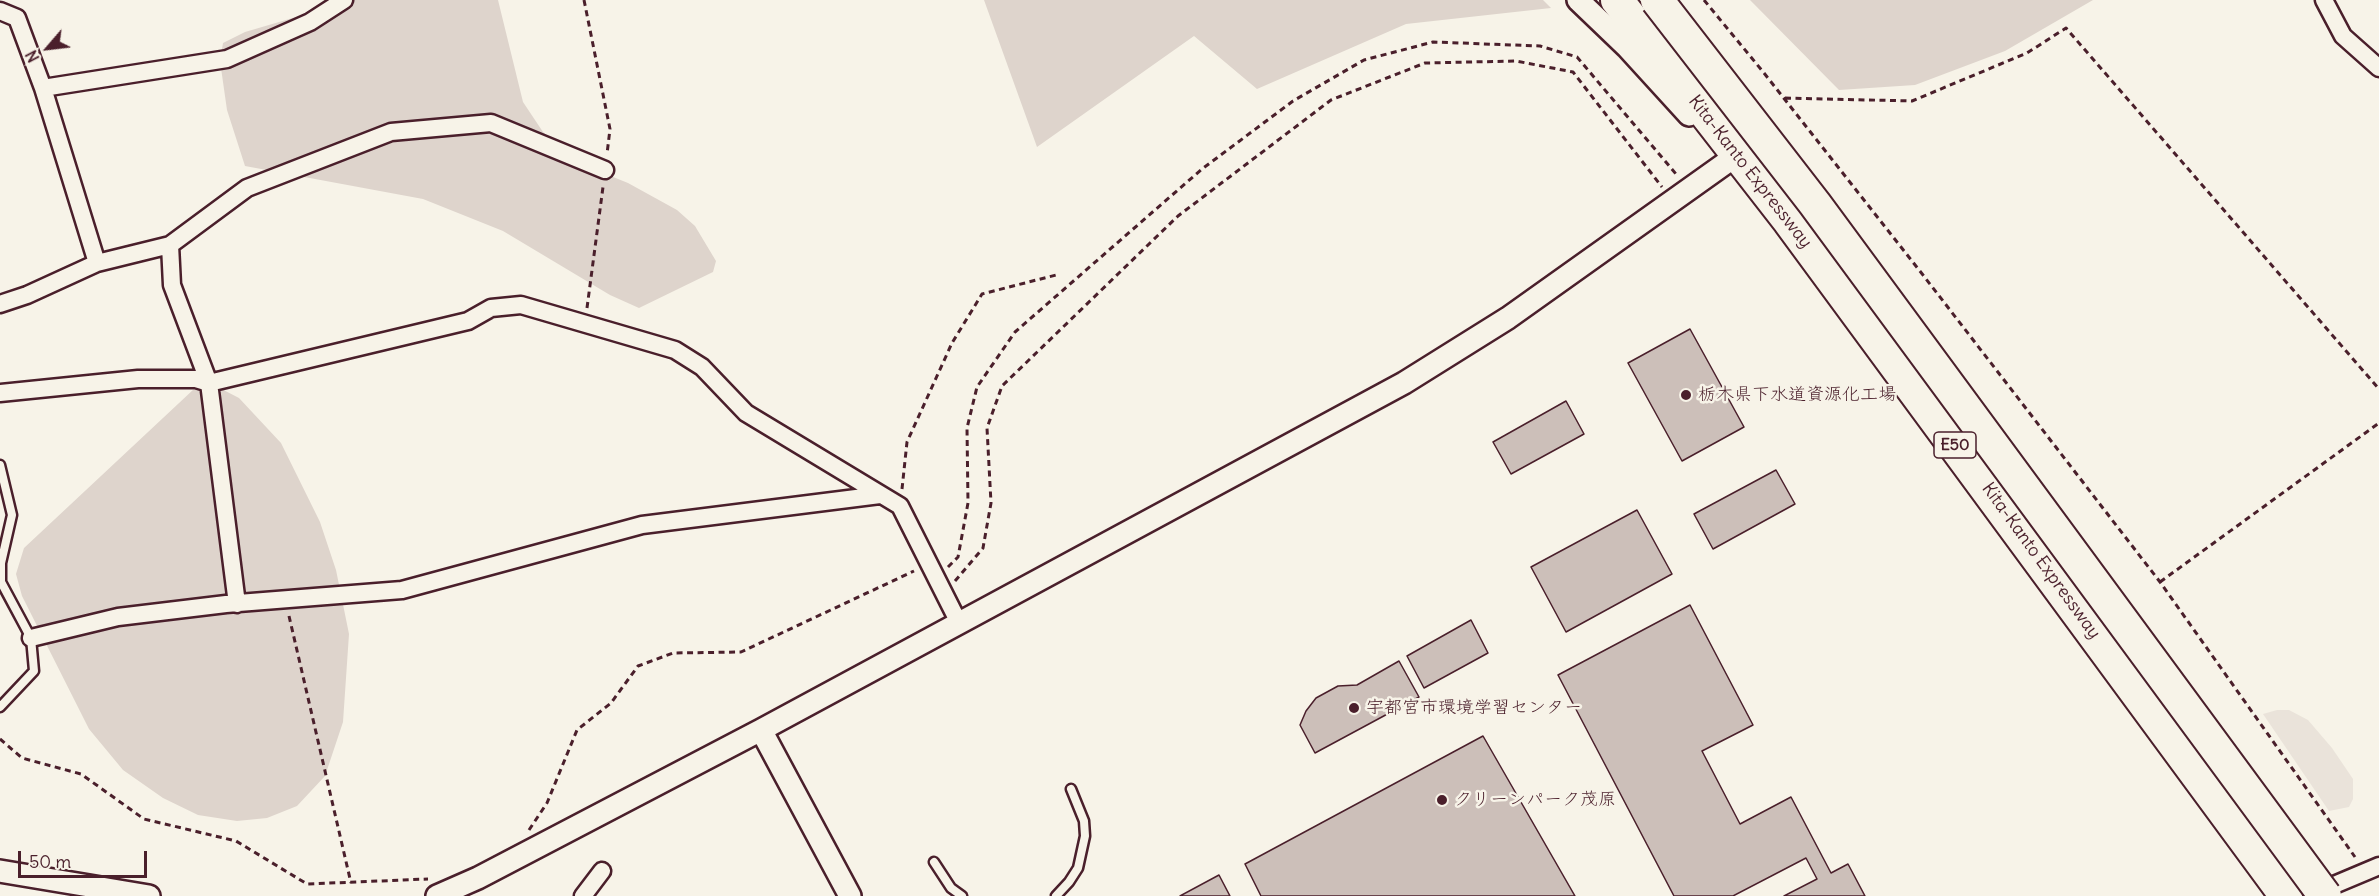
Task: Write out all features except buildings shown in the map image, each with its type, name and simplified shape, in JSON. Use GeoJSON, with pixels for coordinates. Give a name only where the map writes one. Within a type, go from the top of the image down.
{"type":"FeatureCollection","features":[{"type":"Feature","properties":{"kind":"highway","name":"Kita-Kanto Expressway"},"geometry":{"type":"LineString","coordinates":[[1617,0],[1789,221],[2286,896]]}},
{"type":"Feature","properties":{"kind":"highway","name":"Kita-Kanto Expressway"},"geometry":{"type":"LineString","coordinates":[[1657,0],[1815,204],[2325,896]]}},
{"type":"Feature","properties":{"kind":"street"},"geometry":{"type":"LineString","coordinates":[[43,88],[227,59],[310,22],[344,0]]}},
{"type":"Feature","properties":{"kind":"street"},"geometry":{"type":"LineString","coordinates":[[1578,0],[1628,47],[1730,160],[1899,383],[2277,896]]}},
{"type":"Feature","properties":{"kind":"street"},"geometry":{"type":"LineString","coordinates":[[2324,0],[2343,36],[2379,68]]}},
{"type":"Feature","properties":{"kind":"street"},"geometry":{"type":"LineString","coordinates":[[0,11],[17,18],[43,88],[97,263]]}},
{"type":"Feature","properties":{"kind":"street"},"geometry":{"type":"LineString","coordinates":[[0,304],[27,295],[97,263],[170,245],[247,188],[391,132],[491,123],[605,170]]}},
{"type":"Feature","properties":{"kind":"street"},"geometry":{"type":"LineString","coordinates":[[434,888],[506,863],[761,730],[1404,383],[1508,318],[1730,160]]}},
{"type":"Feature","properties":{"kind":"street"},"geometry":{"type":"LineString","coordinates":[[170,245],[172,285],[209,383],[237,604]]}},
{"type":"Feature","properties":{"kind":"street"},"geometry":{"type":"LineString","coordinates":[[0,393],[138,379],[196,379],[209,383],[468,321],[491,308],[521,305],[675,350],[702,368],[746,413],[900,506],[959,623]]}},
{"type":"Feature","properties":{"kind":"street"},"geometry":{"type":"LineString","coordinates":[[31,638],[118,617],[402,590],[642,525],[880,495]]}},
{"type":"Feature","properties":{"kind":"street"},"geometry":{"type":"LineString","coordinates":[[761,730],[850,896]]}},
{"type":"Feature","properties":{"kind":"street"},"geometry":{"type":"LineString","coordinates":[[2309,896],[2372,868]]}},
{"type":"Feature","properties":{"kind":"street"},"geometry":{"type":"LineString","coordinates":[[0,871],[149,896]]}},
{"type":"Feature","properties":{"kind":"street"},"geometry":{"type":"LineString","coordinates":[[583,896],[602,871]]}},
{"type":"Feature","properties":{"kind":"lane"},"geometry":{"type":"LineString","coordinates":[[0,465],[12,515],[1,563],[1,582],[31,638],[34,671],[0,707]]}},
{"type":"Feature","properties":{"kind":"lane"},"geometry":{"type":"LineString","coordinates":[[1056,896],[1078,868],[1085,836],[1084,821],[1071,789]]}},
{"type":"Feature","properties":{"kind":"lane"},"geometry":{"type":"LineString","coordinates":[[934,862],[951,888],[963,896]]}},
{"type":"Feature","properties":{"kind":"path"},"geometry":{"type":"LineString","coordinates":[[1704,0],[1784,98],[2160,582],[2316,805],[2372,868]]}},
{"type":"Feature","properties":{"kind":"path"},"geometry":{"type":"LineString","coordinates":[[1784,98],[1912,101],[2027,53],[2066,28],[2379,390]]}},
{"type":"Feature","properties":{"kind":"path"},"geometry":{"type":"LineString","coordinates":[[936,579],[958,557],[968,503],[967,428],[977,387],[1015,332],[1202,169],[1293,101],[1364,60],[1433,42],[1540,46],[1577,57],[1681,195]]}},
{"type":"Feature","properties":{"kind":"path"},"geometry":{"type":"LineString","coordinates":[[506,863],[548,803],[577,730],[611,703],[638,666],[672,653],[741,652],[936,579],[983,548],[991,503],[987,428],[1002,386],[1178,216],[1331,100],[1425,63],[1516,61],[1573,72],[1681,195]]}},
{"type":"Feature","properties":{"kind":"path"},"geometry":{"type":"LineString","coordinates":[[900,506],[907,442],[952,343],[982,294],[1056,275]]}},
{"type":"Feature","properties":{"kind":"path"},"geometry":{"type":"LineString","coordinates":[[2160,582],[2379,423]]}},
{"type":"Feature","properties":{"kind":"path"},"geometry":{"type":"LineString","coordinates":[[285,600],[351,883]]}},
{"type":"Feature","properties":{"kind":"path"},"geometry":{"type":"LineString","coordinates":[[0,739],[22,758],[81,774],[144,819],[236,841],[307,884],[351,883],[434,888]]}},
{"type":"Feature","properties":{"kind":"shaded area"},"geometry":{"type":"Polygon","coordinates":[[[354,0],[498,0],[523,102],[543,132],[581,164],[628,183],[677,210],[695,226],[716,261],[713,272],[639,308],[610,295],[503,231],[423,199],[245,166],[227,110],[220,61],[223,43],[245,32],[354,0]]]}},
{"type":"Feature","properties":{"kind":"shaded area"},"geometry":{"type":"Polygon","coordinates":[[[984,0],[1543,0],[1551,8],[1406,24],[1257,89],[1194,36],[1037,147],[984,0]]]}},
{"type":"Feature","properties":{"kind":"shaded area"},"geometry":{"type":"Polygon","coordinates":[[[1750,0],[2093,0],[2005,51],[1915,85],[1839,90],[1750,0]]]}},
{"type":"Feature","properties":{"kind":"shaded area"},"geometry":{"type":"Polygon","coordinates":[[[208,382],[239,398],[281,443],[320,522],[336,570],[349,634],[343,722],[325,776],[297,806],[267,818],[237,821],[198,815],[163,798],[123,770],[89,729],[22,596],[16,574],[24,548],[194,389],[208,382]]]}},
{"type":"Feature","properties":{"kind":"shaded area"},"geometry":{"type":"Polygon","coordinates":[[[2277,710],[2289,710],[2308,720],[2332,748],[2353,779],[2353,799],[2349,807],[2329,811],[2263,714],[2277,710]]]}},
{"type":"Feature","properties":{"kind":"place","name":"栃木県下水道資源化工場"},"geometry":{"type":"Point","coordinates":[1686,395]}},
{"type":"Feature","properties":{"kind":"place","name":"宇都宮市環境学習センター"},"geometry":{"type":"Point","coordinates":[1354,708]}},
{"type":"Feature","properties":{"kind":"place","name":"クリーンパーク茂原"},"geometry":{"type":"Point","coordinates":[1442,800]}}]}
